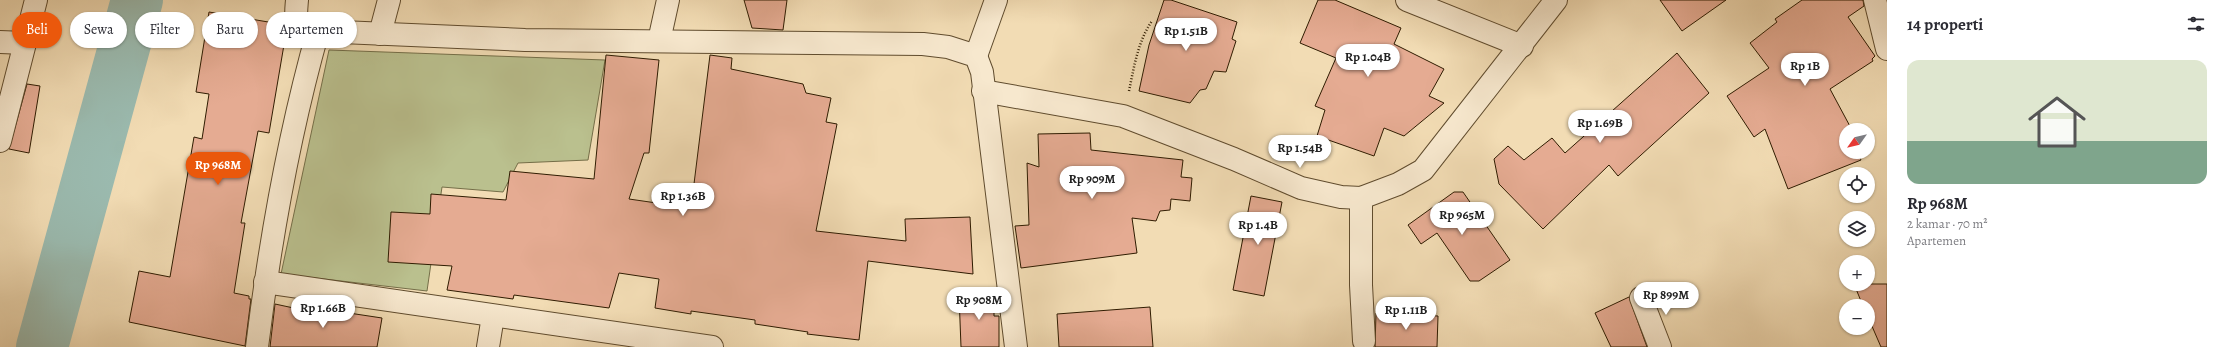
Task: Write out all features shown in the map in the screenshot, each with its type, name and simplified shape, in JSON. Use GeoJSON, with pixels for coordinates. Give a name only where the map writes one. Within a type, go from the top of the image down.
{"type":"FeatureCollection","features":[{"type":"Feature","properties":{"kind":"street"},"geometry":{"type":"LineString","coordinates":[[33,12],[36,0]]}},
{"type":"Feature","properties":{"kind":"street"},"geometry":{"type":"LineString","coordinates":[[296,12],[297,0]]}},
{"type":"Feature","properties":{"kind":"street"},"geometry":{"type":"LineString","coordinates":[[380,34],[389,0]]}},
{"type":"Feature","properties":{"kind":"street"},"geometry":{"type":"LineString","coordinates":[[659,41],[668,0]]}},
{"type":"Feature","properties":{"kind":"street"},"geometry":{"type":"LineString","coordinates":[[996,0],[976,56],[982,72],[983,90],[1016,347]]}},
{"type":"Feature","properties":{"kind":"street"},"geometry":{"type":"LineString","coordinates":[[1407,0],[1522,46]]}},
{"type":"Feature","properties":{"kind":"street"},"geometry":{"type":"LineString","coordinates":[[983,90],[1123,116],[1234,159],[1301,188],[1341,197],[1361,198],[1398,184],[1423,170],[1522,46],[1556,0]]}},
{"type":"Feature","properties":{"kind":"street"},"geometry":{"type":"LineString","coordinates":[[1875,0],[1887,49]]}},
{"type":"Feature","properties":{"kind":"street"},"geometry":{"type":"LineString","coordinates":[[357,33],[525,40],[923,44],[948,46],[976,56]]}},
{"type":"Feature","properties":{"kind":"street"},"geometry":{"type":"LineString","coordinates":[[0,42],[12,42]]}},
{"type":"Feature","properties":{"kind":"street"},"geometry":{"type":"LineString","coordinates":[[0,141],[24,48]]}},
{"type":"Feature","properties":{"kind":"street"},"geometry":{"type":"LineString","coordinates":[[257,347],[265,282],[300,96],[313,48]]}},
{"type":"Feature","properties":{"kind":"street"},"geometry":{"type":"LineString","coordinates":[[1361,198],[1361,284],[1364,341]]}},
{"type":"Feature","properties":{"kind":"street"},"geometry":{"type":"LineString","coordinates":[[265,282],[712,347]]}},
{"type":"Feature","properties":{"kind":"street"},"geometry":{"type":"LineString","coordinates":[[1641,298],[1660,347]]}},
{"type":"Feature","properties":{"kind":"street"},"geometry":{"type":"LineString","coordinates":[[488,347],[492,316]]}},
{"type":"Feature","properties":{"kind":"path"},"geometry":{"type":"LineString","coordinates":[[1123,116],[1137,54],[1146,29],[1152,21]]}},
{"type":"Feature","properties":{"kind":"green space"},"geometry":{"type":"Polygon","coordinates":[[[329,50],[605,60],[588,160],[518,163],[503,192],[442,187],[427,291],[281,274],[329,50]]]}},
{"type":"Feature","properties":{"kind":"building"},"geometry":{"type":"Polygon","coordinates":[[[744,0],[787,0],[783,30],[752,28],[744,0]]]}},
{"type":"Feature","properties":{"kind":"building"},"geometry":{"type":"Polygon","coordinates":[[[1164,0],[1171,0],[1237,22],[1232,39],[1236,41],[1226,72],[1214,71],[1206,89],[1200,90],[1190,103],[1139,91],[1149,45],[1164,0]]]}},
{"type":"Feature","properties":{"kind":"building"},"geometry":{"type":"Polygon","coordinates":[[[1318,0],[1335,0],[1401,28],[1394,44],[1444,69],[1429,96],[1444,103],[1404,136],[1384,128],[1374,156],[1317,136],[1325,110],[1315,106],[1336,58],[1300,43],[1318,0]]]}},
{"type":"Feature","properties":{"kind":"building"},"geometry":{"type":"Polygon","coordinates":[[[1660,0],[1726,0],[1682,31],[1660,0]]]}},
{"type":"Feature","properties":{"kind":"building"},"geometry":{"type":"Polygon","coordinates":[[[1802,0],[1863,0],[1864,6],[1848,17],[1875,56],[1872,59],[1873,61],[1830,89],[1848,123],[1839,123],[1839,159],[1861,160],[1843,167],[1839,167],[1839,169],[1788,189],[1765,129],[1754,137],[1727,96],[1769,68],[1750,43],[1777,22],[1775,19],[1802,0]]]}},
{"type":"Feature","properties":{"kind":"building"},"geometry":{"type":"Polygon","coordinates":[[[258,20],[266,22],[266,48],[283,48],[269,133],[258,131],[241,223],[245,223],[234,293],[249,296],[249,299],[251,299],[245,346],[129,322],[139,271],[170,277],[194,137],[202,139],[209,94],[196,92],[203,48],[258,48],[258,20]]]}},
{"type":"Feature","properties":{"kind":"building"},"geometry":{"type":"Polygon","coordinates":[[[1677,53],[1709,93],[1618,176],[1609,165],[1543,229],[1499,184],[1494,159],[1508,146],[1524,160],[1552,138],[1565,153],[1677,53]]]}},
{"type":"Feature","properties":{"kind":"building"},"geometry":{"type":"Polygon","coordinates":[[[606,55],[659,60],[649,153],[644,153],[629,199],[691,208],[710,55],[732,58],[731,69],[803,84],[806,93],[831,98],[826,122],[837,124],[816,231],[906,241],[905,219],[970,217],[973,274],[868,261],[859,340],[807,334],[808,332],[755,324],[755,320],[691,311],[691,314],[655,308],[659,279],[619,273],[609,308],[514,295],[513,299],[447,290],[452,266],[388,262],[391,212],[430,214],[431,194],[506,200],[510,171],[594,179],[606,55]]]}},
{"type":"Feature","properties":{"kind":"building"},"geometry":{"type":"Polygon","coordinates":[[[27,84],[40,86],[29,153],[9,149],[27,84]]]}},
{"type":"Feature","properties":{"kind":"building"},"geometry":{"type":"Polygon","coordinates":[[[1090,133],[1091,150],[1183,160],[1181,177],[1192,178],[1190,201],[1171,199],[1170,210],[1160,211],[1156,221],[1132,218],[1137,253],[1021,268],[1015,226],[1029,225],[1027,163],[1039,167],[1038,134],[1090,133]]]}},
{"type":"Feature","properties":{"kind":"building"},"geometry":{"type":"Polygon","coordinates":[[[1454,192],[1463,192],[1510,260],[1479,281],[1470,281],[1437,233],[1421,244],[1408,225],[1454,192]]]}},
{"type":"Feature","properties":{"kind":"building"},"geometry":{"type":"Polygon","coordinates":[[[1251,196],[1282,202],[1264,296],[1233,290],[1251,196]]]}},
{"type":"Feature","properties":{"kind":"building"},"geometry":{"type":"Polygon","coordinates":[[[1875,284],[1887,284],[1887,347],[1881,347],[1875,333],[1875,299],[1860,299],[1857,291],[1875,291],[1875,284]]]}},
{"type":"Feature","properties":{"kind":"building"},"geometry":{"type":"Polygon","coordinates":[[[994,294],[994,316],[999,316],[999,347],[961,347],[959,295],[994,294]]]}},
{"type":"Feature","properties":{"kind":"building"},"geometry":{"type":"Polygon","coordinates":[[[1629,297],[1647,347],[1611,347],[1595,313],[1629,297]]]}},
{"type":"Feature","properties":{"kind":"building"},"geometry":{"type":"Polygon","coordinates":[[[275,304],[331,316],[329,310],[382,318],[377,347],[270,347],[275,304]]]}},
{"type":"Feature","properties":{"kind":"building"},"geometry":{"type":"Polygon","coordinates":[[[1150,307],[1153,347],[1059,347],[1057,314],[1150,307]]]}},
{"type":"Feature","properties":{"kind":"building"},"geometry":{"type":"Polygon","coordinates":[[[1376,313],[1438,316],[1437,347],[1375,347],[1376,313]]]}},
{"type":"Feature","properties":{"kind":"waterway"},"geometry":{"type":"LineString","coordinates":[[42,347],[137,0]]}}]}
